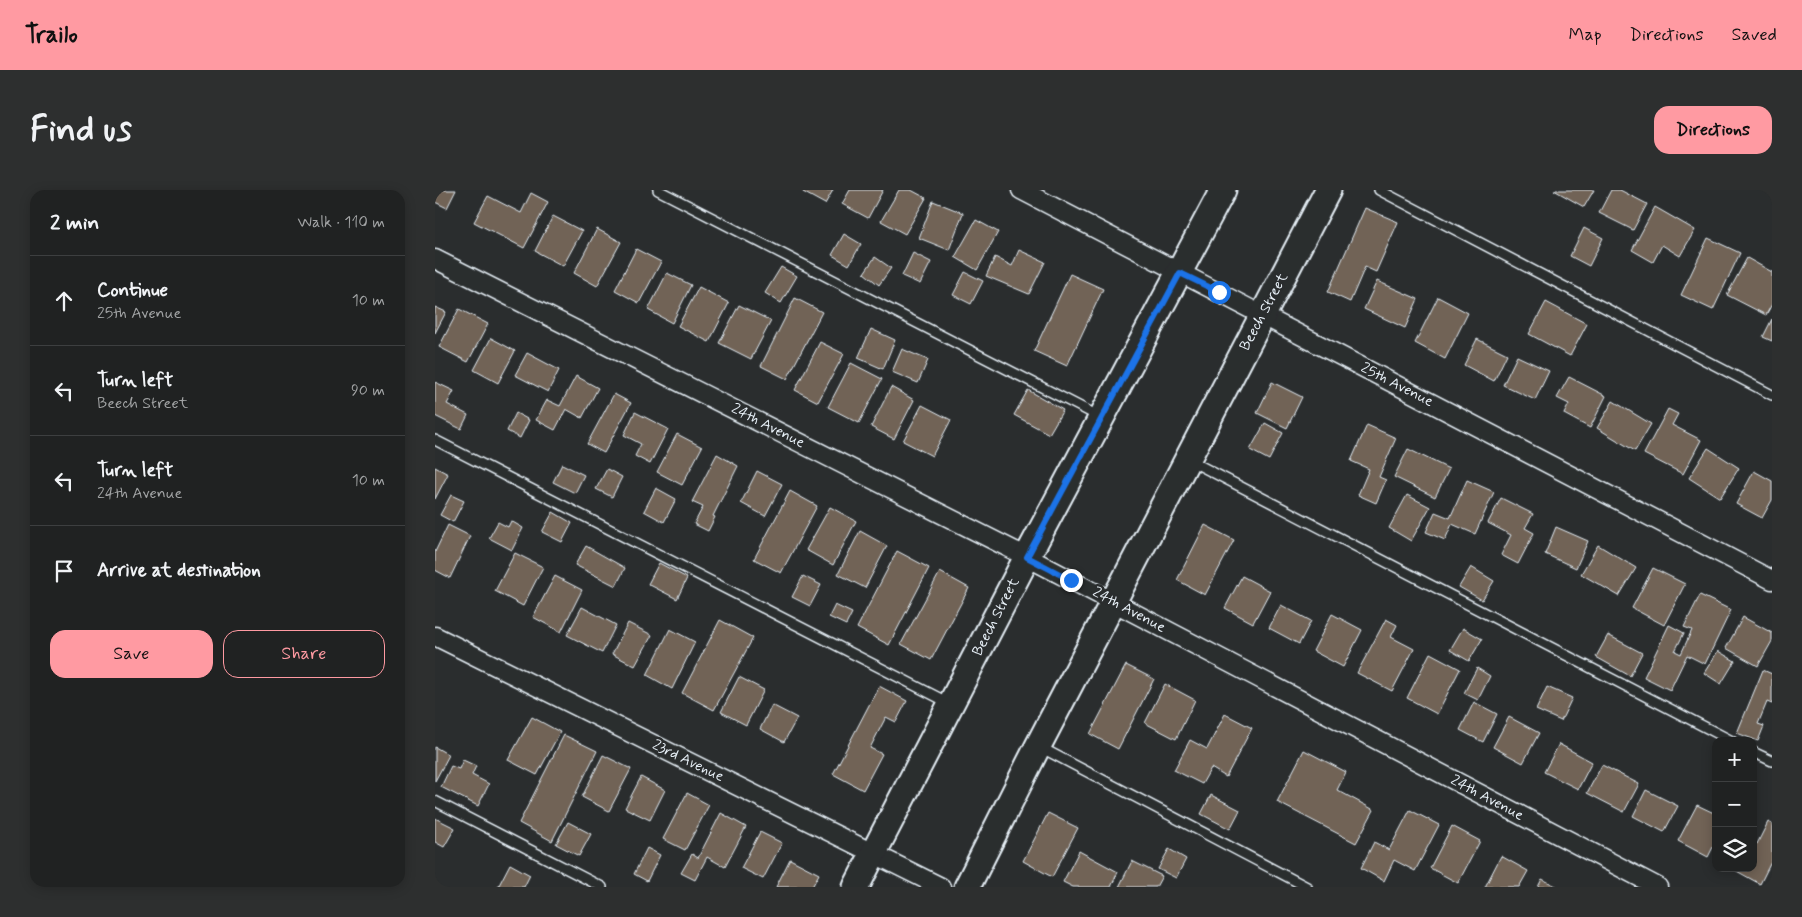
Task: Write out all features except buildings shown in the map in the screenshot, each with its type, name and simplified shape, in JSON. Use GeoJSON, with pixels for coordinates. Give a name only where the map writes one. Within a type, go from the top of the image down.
{"type":"FeatureCollection","features":[{"type":"Feature","properties":{"kind":"street","name":"25th Avenue"},"geometry":{"type":"LineString","coordinates":[[1021,190],[1772,580]]}},
{"type":"Feature","properties":{"kind":"street","name":"Beech Street"},"geometry":{"type":"LineString","coordinates":[[856,887],[952,705],[1027,557],[1103,418],[1223,190]]}},
{"type":"Feature","properties":{"kind":"street","name":"Beech Street"},"geometry":{"type":"LineString","coordinates":[[967,887],[1038,746],[1328,190]]}},
{"type":"Feature","properties":{"kind":"street","name":"24th Avenue"},"geometry":{"type":"LineString","coordinates":[[435,259],[1027,557],[1658,887]]}},
{"type":"Feature","properties":{"kind":"street","name":"23rd Avenue"},"geometry":{"type":"LineString","coordinates":[[435,636],[941,887]]}},
{"type":"Feature","properties":{"kind":"lane"},"geometry":{"type":"LineString","coordinates":[[657,190],[1103,418]]}},
{"type":"Feature","properties":{"kind":"lane"},"geometry":{"type":"LineString","coordinates":[[1379,190],[1772,395]]}},
{"type":"Feature","properties":{"kind":"lane"},"geometry":{"type":"LineString","coordinates":[[435,440],[952,705]]}},
{"type":"Feature","properties":{"kind":"lane"},"geometry":{"type":"LineString","coordinates":[[1187,459],[1724,737]]}},
{"type":"Feature","properties":{"kind":"lane"},"geometry":{"type":"LineString","coordinates":[[1038,746],[1307,887]]}},
{"type":"Feature","properties":{"kind":"lane"},"geometry":{"type":"LineString","coordinates":[[1757,754],[1772,761]]}},
{"type":"Feature","properties":{"kind":"lane"},"geometry":{"type":"LineString","coordinates":[[435,801],[602,887]]}},
{"type":"Feature","properties":{"kind":"route"},"geometry":{"type":"LineString","coordinates":[[1071,580],[1027,557],[1180,273],[1219,292]]}}]}
